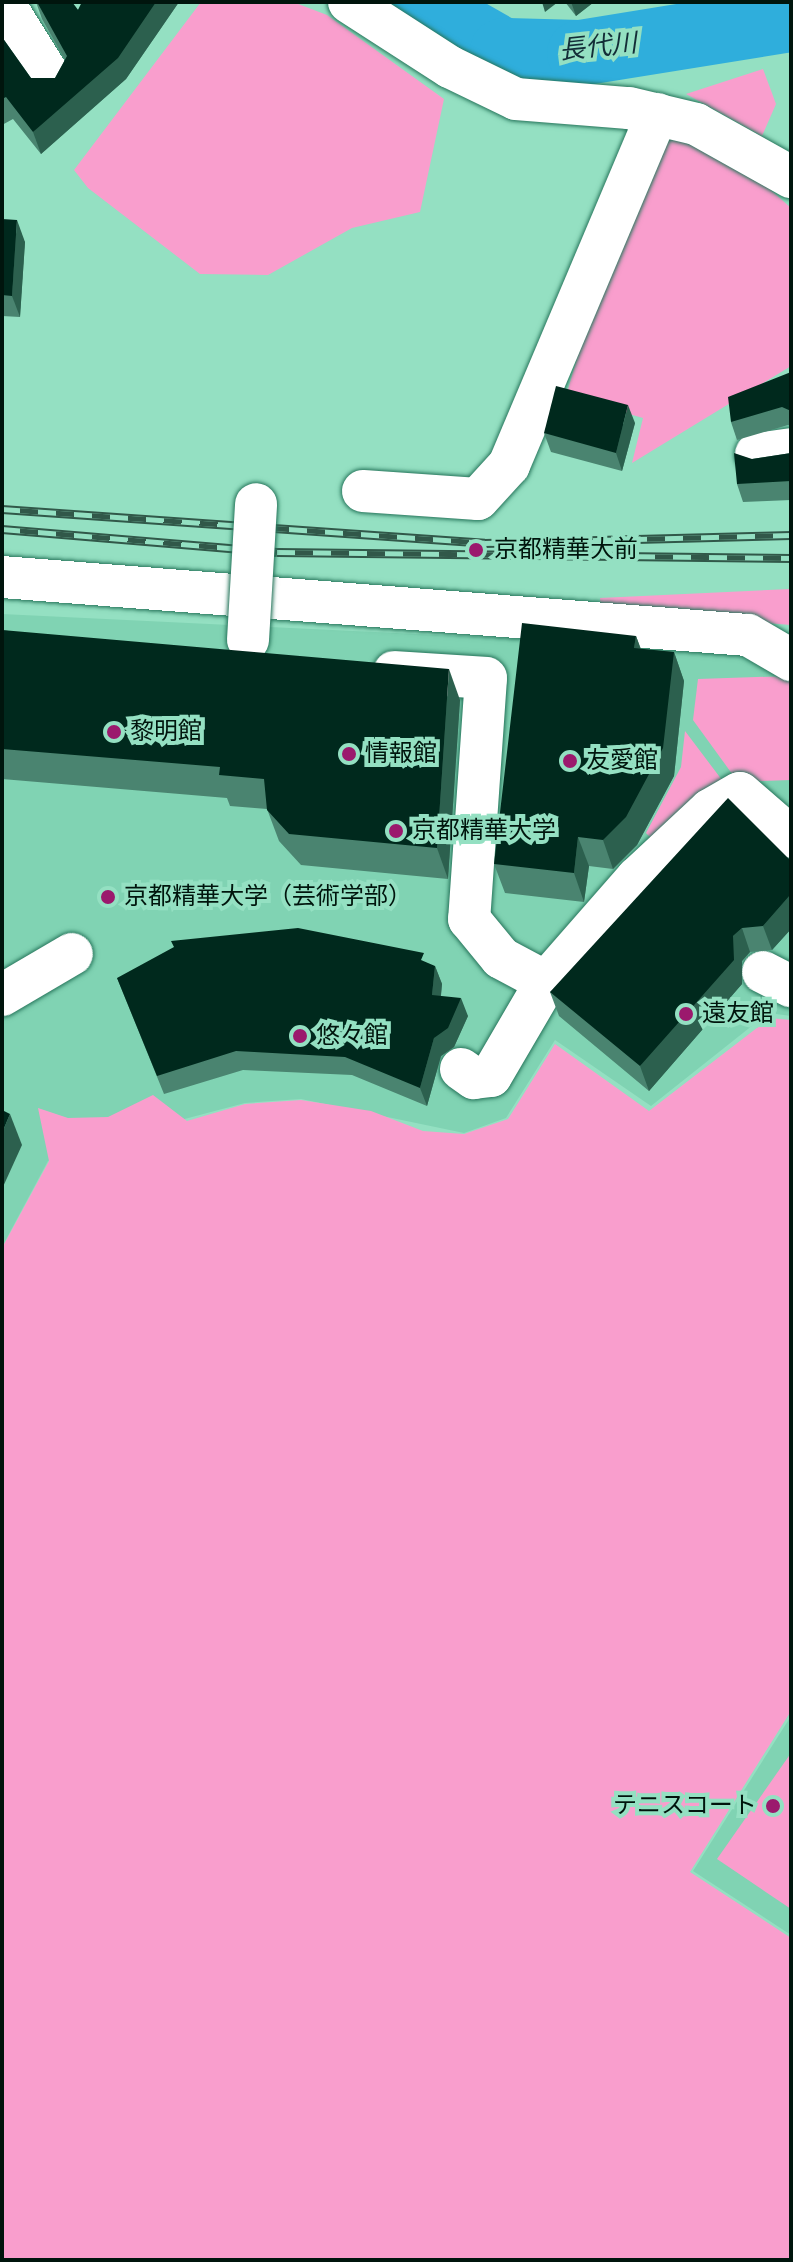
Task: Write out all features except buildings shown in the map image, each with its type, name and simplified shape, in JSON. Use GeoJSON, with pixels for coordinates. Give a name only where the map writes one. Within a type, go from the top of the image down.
{"type":"FeatureCollection","features":[{"type":"Feature","properties":{"kind":"street"},"geometry":{"type":"LineString","coordinates":[[3,2],[51,79]]}},
{"type":"Feature","properties":{"kind":"street"},"geometry":{"type":"LineString","coordinates":[[349,2],[450,67],[516,99],[657,114],[696,124],[790,175]]}},
{"type":"Feature","properties":{"kind":"street"},"geometry":{"type":"LineString","coordinates":[[363,491],[478,499],[509,465],[657,114]]}},
{"type":"Feature","properties":{"kind":"street"},"geometry":{"type":"LineString","coordinates":[[244,656],[256,504]]}},
{"type":"Feature","properties":{"kind":"street"},"geometry":{"type":"LineString","coordinates":[[2,577],[748,635],[791,660]]}},
{"type":"Feature","properties":{"kind":"street"},"geometry":{"type":"LineString","coordinates":[[350,669],[486,678],[469,919],[501,958],[546,982]]}},
{"type":"Feature","properties":{"kind":"street"},"geometry":{"type":"LineString","coordinates":[[740,793],[791,837]]}},
{"type":"Feature","properties":{"kind":"street"},"geometry":{"type":"LineString","coordinates":[[461,1069],[474,1078],[491,1076],[546,982],[637,878],[710,810],[740,793],[791,794]]}},
{"type":"Feature","properties":{"kind":"street"},"geometry":{"type":"LineString","coordinates":[[2,995],[72,954]]}},
{"type":"Feature","properties":{"kind":"shaded area"},"geometry":{"type":"Polygon","coordinates":[[[201,2],[293,2],[327,15],[444,99],[420,212],[352,228],[268,275],[200,274],[88,188],[74,170],[201,2]]]}},
{"type":"Feature","properties":{"kind":"shaded area"},"geometry":{"type":"Polygon","coordinates":[[[763,69],[776,104],[762,136],[686,94],[763,69]]]}},
{"type":"Feature","properties":{"kind":"shaded area"},"geometry":{"type":"Polygon","coordinates":[[[663,133],[745,167],[791,208],[791,366],[632,463],[643,418],[566,396],[597,290],[663,133]]]}},
{"type":"Feature","properties":{"kind":"shaded area"},"geometry":{"type":"Polygon","coordinates":[[[791,589],[791,625],[601,611],[600,598],[791,589]]]}},
{"type":"Feature","properties":{"kind":"shaded area","name":"京都精華大学"},"geometry":{"type":"Polygon","coordinates":[[[2,614],[747,650],[791,636],[791,1016],[768,1013],[651,1106],[555,1040],[506,1118],[464,1133],[301,1099],[245,1103],[75,1148],[48,1161],[2,1247],[2,614]]]}},
{"type":"Feature","properties":{"kind":"shaded area"},"geometry":{"type":"Polygon","coordinates":[[[791,676],[791,780],[738,782],[693,720],[698,679],[791,676]]]}},
{"type":"Feature","properties":{"kind":"shaded area"},"geometry":{"type":"Polygon","coordinates":[[[685,731],[728,788],[657,844],[646,833],[681,767],[685,731]]]}},
{"type":"Feature","properties":{"kind":"shaded area"},"geometry":{"type":"Polygon","coordinates":[[[770,1018],[791,1020],[791,1711],[690,1872],[791,1938],[791,2260],[2,2260],[2,1248],[49,1161],[38,1108],[68,1118],[108,1117],[153,1095],[187,1121],[245,1104],[301,1100],[371,1111],[423,1131],[464,1134],[508,1119],[555,1044],[649,1111],[770,1018]]]}},
{"type":"Feature","properties":{"kind":"shaded area"},"geometry":{"type":"Polygon","coordinates":[[[791,1716],[791,1935],[693,1871],[791,1716]]]}},
{"type":"Feature","properties":{"kind":"shaded area","name":"テニスコート"},"geometry":{"type":"Polygon","coordinates":[[[791,1753],[791,1909],[717,1859],[791,1753]]]}},
{"type":"Feature","properties":{"kind":"waterway","name":"長代川"},"geometry":{"type":"LineString","coordinates":[[417,2],[503,51],[580,53],[791,19]]}},
{"type":"Feature","properties":{"kind":"railway"},"geometry":{"type":"LineString","coordinates":[[2,509],[485,543],[791,535]]}},
{"type":"Feature","properties":{"kind":"railway"},"geometry":{"type":"LineString","coordinates":[[2,529],[277,552],[791,558]]}},
{"type":"Feature","properties":{"kind":"place","name":"京都精華大前"},"geometry":{"type":"Point","coordinates":[476,550]}},
{"type":"Feature","properties":{"kind":"place","name":"黎明館"},"geometry":{"type":"Point","coordinates":[114,732]}},
{"type":"Feature","properties":{"kind":"place","name":"情報館"},"geometry":{"type":"Point","coordinates":[349,754]}},
{"type":"Feature","properties":{"kind":"place","name":"友愛館"},"geometry":{"type":"Point","coordinates":[570,761]}},
{"type":"Feature","properties":{"kind":"place","name":"京都精華大学"},"geometry":{"type":"Point","coordinates":[396,831]}},
{"type":"Feature","properties":{"kind":"place","name":"京都精華大学（芸術学部）"},"geometry":{"type":"Point","coordinates":[108,897]}},
{"type":"Feature","properties":{"kind":"place","name":"遠友館"},"geometry":{"type":"Point","coordinates":[686,1014]}},
{"type":"Feature","properties":{"kind":"place","name":"悠々館"},"geometry":{"type":"Point","coordinates":[300,1036]}},
{"type":"Feature","properties":{"kind":"place","name":"テニスコート"},"geometry":{"type":"Point","coordinates":[773,1806]}}]}
